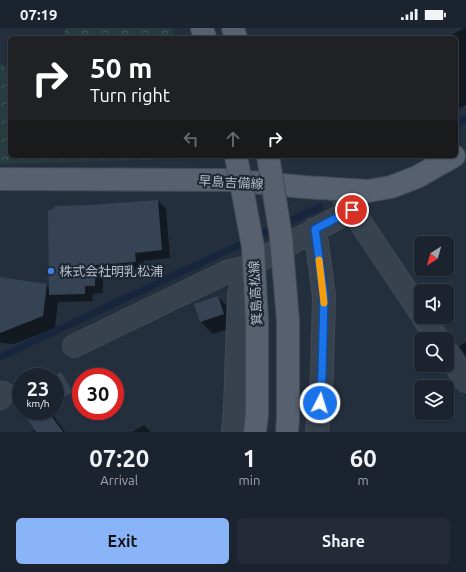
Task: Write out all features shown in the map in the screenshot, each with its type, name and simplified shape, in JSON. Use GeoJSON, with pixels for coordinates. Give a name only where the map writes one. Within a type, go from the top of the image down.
{"type":"FeatureCollection","features":[{"type":"Feature","properties":{"kind":"main road","name":"箕島高松線"},"geometry":{"type":"LineString","coordinates":[[236,158],[253,246],[257,320],[257,414],[255,432]]}},
{"type":"Feature","properties":{"kind":"main road"},"geometry":{"type":"LineString","coordinates":[[268,158],[281,236],[288,321],[287,432]]}},
{"type":"Feature","properties":{"kind":"main road","name":"早島吉備線"},"geometry":{"type":"LineString","coordinates":[[0,179],[230,180],[368,191],[392,187],[417,177],[451,158]]}},
{"type":"Feature","properties":{"kind":"street"},"geometry":{"type":"LineString","coordinates":[[338,189],[414,303]]}},
{"type":"Feature","properties":{"kind":"street"},"geometry":{"type":"LineString","coordinates":[[74,346],[227,272],[247,267],[352,210]]}},
{"type":"Feature","properties":{"kind":"street"},"geometry":{"type":"LineString","coordinates":[[315,229],[324,296],[322,374],[317,432]]}},
{"type":"Feature","properties":{"kind":"street"},"geometry":{"type":"LineString","coordinates":[[233,432],[239,294],[247,267]]}},
{"type":"Feature","properties":{"kind":"street"},"geometry":{"type":"LineString","coordinates":[[454,363],[466,381]]}},
{"type":"Feature","properties":{"kind":"green space"},"geometry":{"type":"Polygon","coordinates":[[[66,28],[172,28],[174,31],[172,36],[64,36],[66,28]]]}},
{"type":"Feature","properties":{"kind":"green space"},"geometry":{"type":"Polygon","coordinates":[[[0,62],[8,71],[8,158],[175,159],[0,164],[0,62]]]}},
{"type":"Feature","properties":{"kind":"building"},"geometry":{"type":"Polygon","coordinates":[[[158,200],[162,250],[135,253],[136,262],[95,265],[95,286],[85,286],[85,294],[49,295],[48,210],[54,209],[54,206],[158,200]]]}},
{"type":"Feature","properties":{"kind":"building"},"geometry":{"type":"Polygon","coordinates":[[[0,277],[47,284],[43,316],[0,333],[0,277]]]}},
{"type":"Feature","properties":{"kind":"building"},"geometry":{"type":"Polygon","coordinates":[[[218,296],[224,314],[200,322],[194,304],[218,296]]]}},
{"type":"Feature","properties":{"kind":"building"},"geometry":{"type":"Polygon","coordinates":[[[64,377],[72,390],[72,393],[64,397],[64,377]]]}},
{"type":"Feature","properties":{"kind":"building"},"geometry":{"type":"Polygon","coordinates":[[[28,420],[54,420],[63,432],[36,432],[28,420]]]}},
{"type":"Feature","properties":{"kind":"waterway"},"geometry":{"type":"LineString","coordinates":[[458,123],[466,119]]}},
{"type":"Feature","properties":{"kind":"waterway"},"geometry":{"type":"LineString","coordinates":[[0,357],[320,207]]}},
{"type":"Feature","properties":{"kind":"slow traffic"},"geometry":{"type":"LineString","coordinates":[[319,260],[324,303]]}},
{"type":"Feature","properties":{"kind":"place","name":"株式会社明乳松浦"},"geometry":{"type":"Point","coordinates":[51,271]}},
{"type":"Feature","properties":{"kind":"route"},"geometry":{"type":"LineString","coordinates":[[320,403],[324,296],[315,229],[352,210]]}}]}
